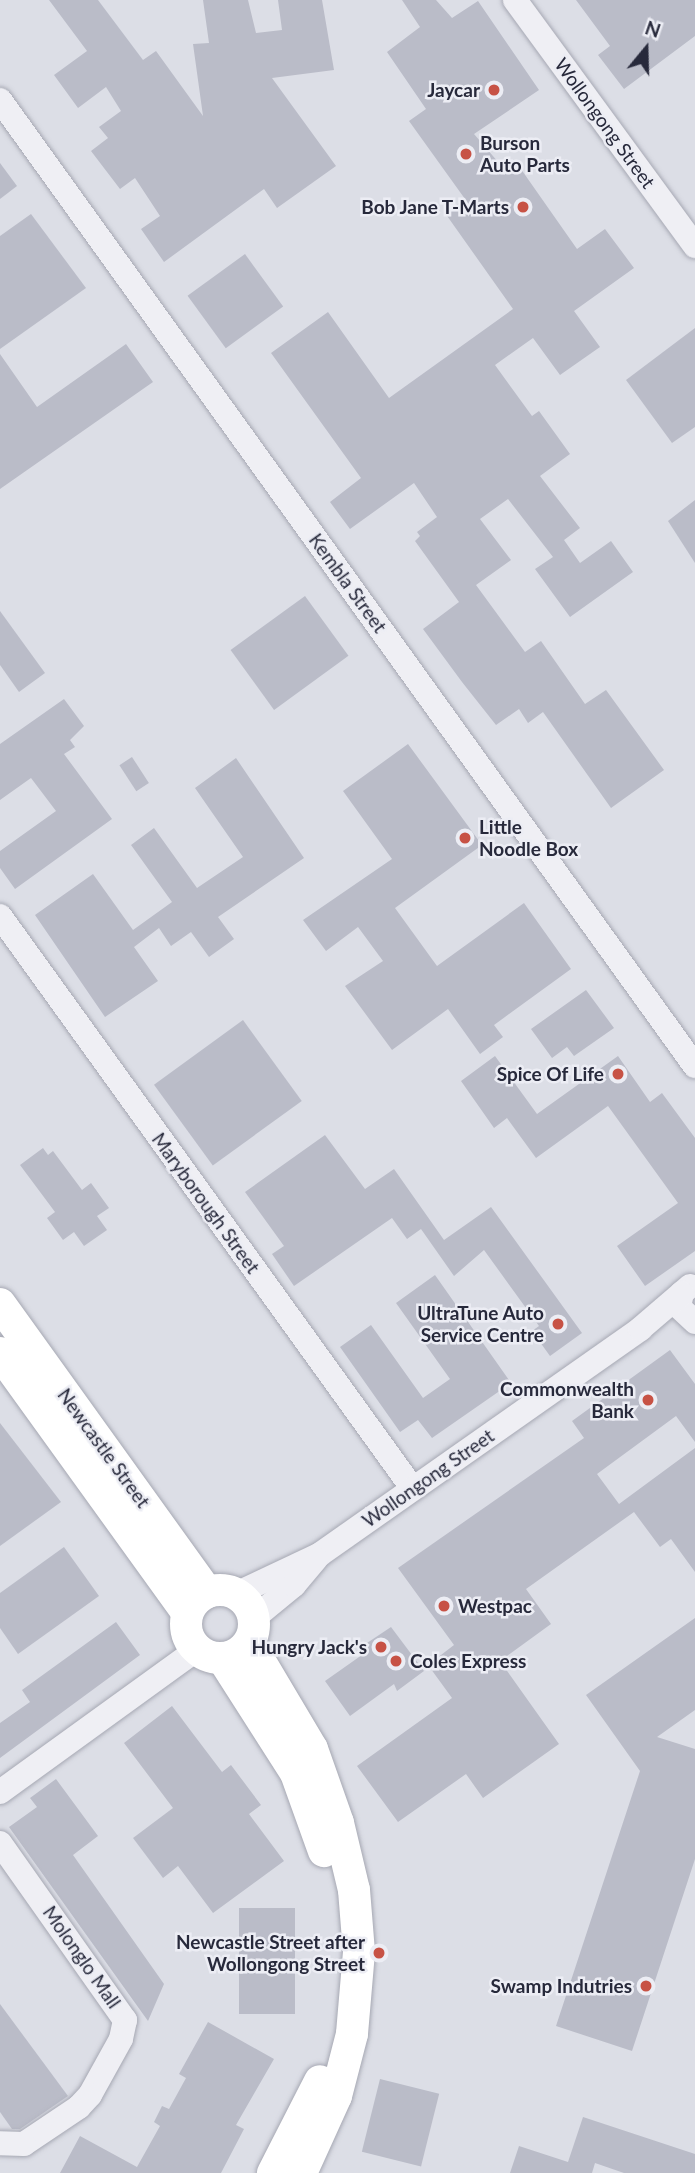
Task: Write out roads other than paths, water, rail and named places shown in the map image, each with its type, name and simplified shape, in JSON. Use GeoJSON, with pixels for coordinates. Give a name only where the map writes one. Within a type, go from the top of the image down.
{"type":"FeatureCollection","features":[{"type":"Feature","properties":{"kind":"main road","name":"Newcastle Street"},"geometry":{"type":"LineString","coordinates":[[0,1304],[312,1749],[338,1823],[354,1890],[359,1952],[352,2034],[336,2096],[301,2173]]}},
{"type":"Feature","properties":{"kind":"main road","name":"Newcastle Street"},"geometry":{"type":"LineString","coordinates":[[0,1353],[222,1624],[296,1773],[333,1879],[339,1939],[338,1994],[330,2054],[309,2108],[273,2173]]}},
{"type":"Feature","properties":{"kind":"street","name":"Wollongong Street"},"geometry":{"type":"LineString","coordinates":[[515,0],[695,246]]}},
{"type":"Feature","properties":{"kind":"street","name":"Kembla Street"},"geometry":{"type":"LineString","coordinates":[[0,100],[695,1066]]}},
{"type":"Feature","properties":{"kind":"street","name":"Maryborough Street"},"geometry":{"type":"LineString","coordinates":[[0,916],[413,1489]]}},
{"type":"Feature","properties":{"kind":"street","name":"Wollongong Street"},"geometry":{"type":"LineString","coordinates":[[222,1624],[640,1329],[690,1297]]}},
{"type":"Feature","properties":{"kind":"street"},"geometry":{"type":"LineString","coordinates":[[0,1791],[222,1624]]}},
{"type":"Feature","properties":{"kind":"street","name":"Molonglo Mall"},"geometry":{"type":"LineString","coordinates":[[0,1843],[125,2020],[121,2039],[90,2095],[79,2107],[24,2144],[0,2143]]}},
{"type":"Feature","properties":{"kind":"place","name":"Jaycar"},"geometry":{"type":"Point","coordinates":[494,90]}},
{"type":"Feature","properties":{"kind":"place","name":"Burson Auto Parts"},"geometry":{"type":"Point","coordinates":[466,154]}},
{"type":"Feature","properties":{"kind":"place","name":"Bob Jane T-Marts"},"geometry":{"type":"Point","coordinates":[523,207]}},
{"type":"Feature","properties":{"kind":"place","name":"Little Noodle Box"},"geometry":{"type":"Point","coordinates":[465,838]}},
{"type":"Feature","properties":{"kind":"place","name":"Spice Of Life"},"geometry":{"type":"Point","coordinates":[618,1074]}},
{"type":"Feature","properties":{"kind":"place","name":"UltraTune Auto Service Centre"},"geometry":{"type":"Point","coordinates":[558,1324]}},
{"type":"Feature","properties":{"kind":"place","name":"Commonwealth Bank"},"geometry":{"type":"Point","coordinates":[648,1400]}},
{"type":"Feature","properties":{"kind":"place","name":"Westpac"},"geometry":{"type":"Point","coordinates":[444,1606]}},
{"type":"Feature","properties":{"kind":"place","name":"Hungry Jack's"},"geometry":{"type":"Point","coordinates":[381,1647]}},
{"type":"Feature","properties":{"kind":"place","name":"Coles Express"},"geometry":{"type":"Point","coordinates":[396,1661]}},
{"type":"Feature","properties":{"kind":"place","name":"Newcastle Street after Wollongong Street"},"geometry":{"type":"Point","coordinates":[379,1953]}},
{"type":"Feature","properties":{"kind":"place","name":"Swamp Indutries"},"geometry":{"type":"Point","coordinates":[646,1986]}}]}
